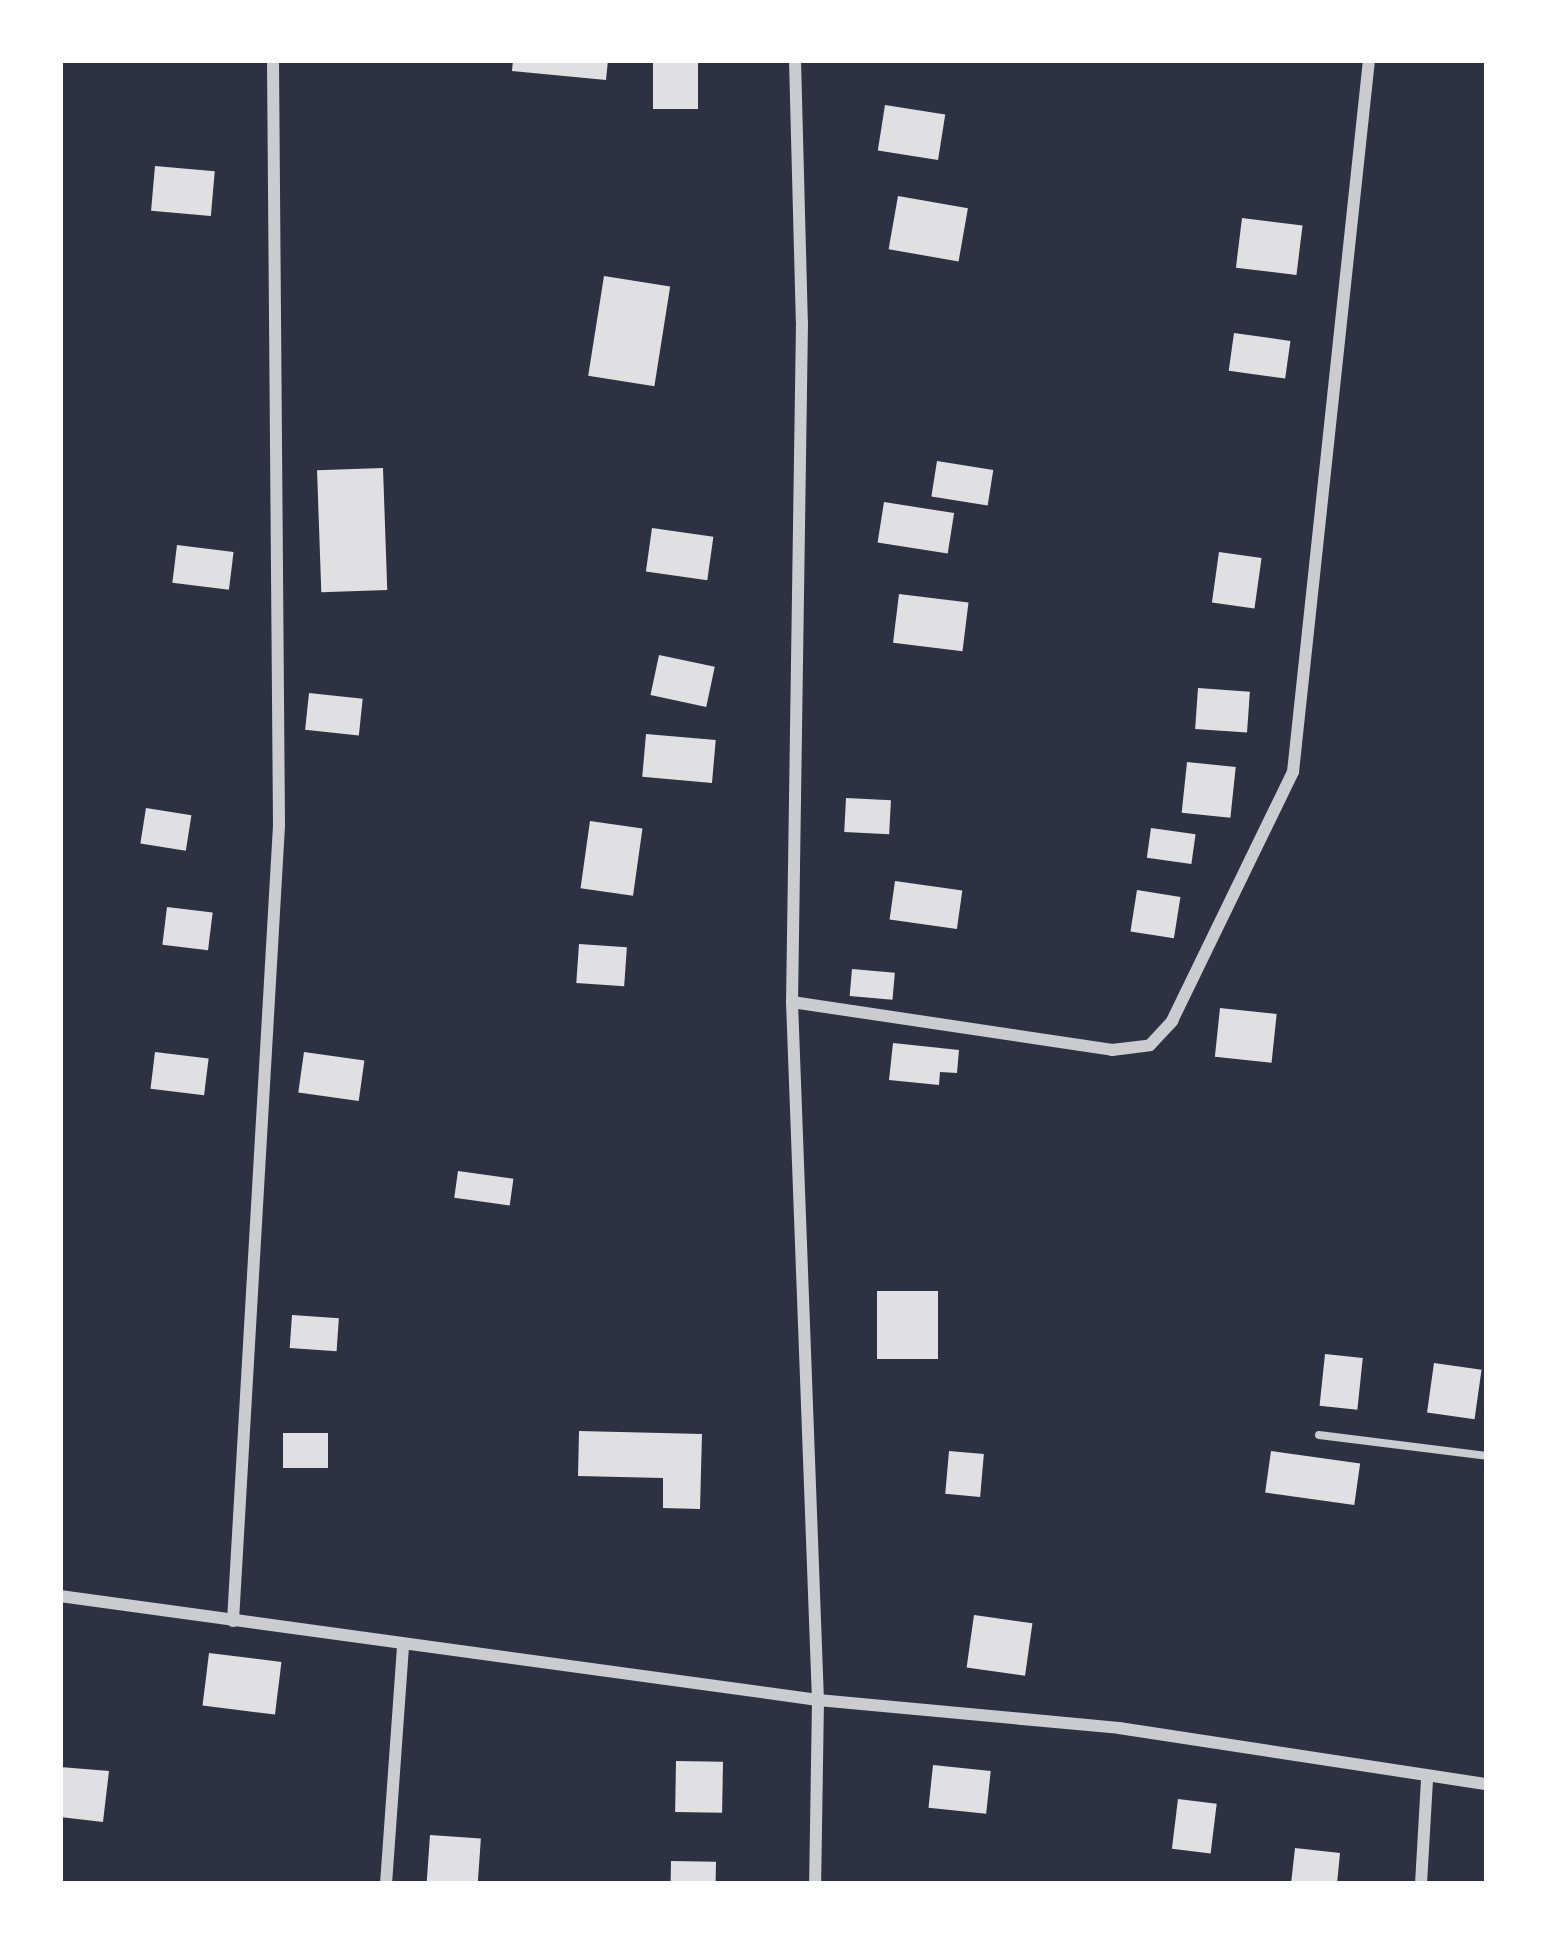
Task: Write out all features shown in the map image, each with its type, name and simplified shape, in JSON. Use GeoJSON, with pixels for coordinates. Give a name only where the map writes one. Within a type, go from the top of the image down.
{"type":"FeatureCollection","features":[{"type":"Feature","properties":{"kind":"street"},"geometry":{"type":"LineString","coordinates":[[232,1622],[279,825],[273,60]]}},
{"type":"Feature","properties":{"kind":"street"},"geometry":{"type":"LineString","coordinates":[[795,60],[802,322],[793,1002],[818,1700],[815,1884]]}},
{"type":"Feature","properties":{"kind":"street"},"geometry":{"type":"LineString","coordinates":[[793,1002],[1112,1050],[1150,1045],[1172,1021],[1279,811],[1297,753],[1369,60]]}},
{"type":"Feature","properties":{"kind":"street"},"geometry":{"type":"LineString","coordinates":[[60,1595],[818,1700],[1119,1728],[1427,1780],[1487,1784]]}},
{"type":"Feature","properties":{"kind":"street"},"geometry":{"type":"LineString","coordinates":[[386,1884],[403,1645]]}},
{"type":"Feature","properties":{"kind":"street"},"geometry":{"type":"LineString","coordinates":[[1421,1884],[1427,1780]]}},
{"type":"Feature","properties":{"kind":"lane"},"geometry":{"type":"LineString","coordinates":[[1319,1435],[1487,1456]]}},
{"type":"Feature","properties":{"kind":"building"},"geometry":{"type":"Polygon","coordinates":[[[513,60],[608,60],[606,80],[512,71],[513,60]]]}},
{"type":"Feature","properties":{"kind":"building"},"geometry":{"type":"Polygon","coordinates":[[[653,60],[698,60],[698,109],[653,109],[653,60]]]}},
{"type":"Feature","properties":{"kind":"building"},"geometry":{"type":"Polygon","coordinates":[[[885,105],[945,115],[938,160],[878,150],[885,105]]]}},
{"type":"Feature","properties":{"kind":"building"},"geometry":{"type":"Polygon","coordinates":[[[155,166],[215,171],[211,216],[151,211],[155,166]]]}},
{"type":"Feature","properties":{"kind":"building"},"geometry":{"type":"Polygon","coordinates":[[[898,196],[968,208],[959,262],[889,249],[898,196]]]}},
{"type":"Feature","properties":{"kind":"building"},"geometry":{"type":"Polygon","coordinates":[[[1242,218],[1303,225],[1296,275],[1236,268],[1242,218]]]}},
{"type":"Feature","properties":{"kind":"building"},"geometry":{"type":"Polygon","coordinates":[[[604,276],[670,286],[654,386],[588,376],[604,276]]]}},
{"type":"Feature","properties":{"kind":"building"},"geometry":{"type":"Polygon","coordinates":[[[1234,333],[1290,341],[1285,379],[1229,371],[1234,333]]]}},
{"type":"Feature","properties":{"kind":"building"},"geometry":{"type":"Polygon","coordinates":[[[937,461],[993,470],[988,505],[931,497],[937,461]]]}},
{"type":"Feature","properties":{"kind":"building"},"geometry":{"type":"Polygon","coordinates":[[[383,468],[387,590],[321,592],[317,470],[383,468]]]}},
{"type":"Feature","properties":{"kind":"building"},"geometry":{"type":"Polygon","coordinates":[[[884,502],[954,513],[948,554],[878,542],[884,502]]]}},
{"type":"Feature","properties":{"kind":"building"},"geometry":{"type":"Polygon","coordinates":[[[652,528],[713,537],[707,580],[646,572],[652,528]]]}},
{"type":"Feature","properties":{"kind":"building"},"geometry":{"type":"Polygon","coordinates":[[[177,545],[234,552],[229,590],[172,583],[177,545]]]}},
{"type":"Feature","properties":{"kind":"building"},"geometry":{"type":"Polygon","coordinates":[[[1219,552],[1262,558],[1254,608],[1212,603],[1219,552]]]}},
{"type":"Feature","properties":{"kind":"building"},"geometry":{"type":"Polygon","coordinates":[[[899,594],[968,603],[963,651],[893,643],[899,594]]]}},
{"type":"Feature","properties":{"kind":"building"},"geometry":{"type":"Polygon","coordinates":[[[659,655],[715,667],[706,707],[650,695],[659,655]]]}},
{"type":"Feature","properties":{"kind":"building"},"geometry":{"type":"Polygon","coordinates":[[[1198,688],[1250,692],[1247,733],[1195,729],[1198,688]]]}},
{"type":"Feature","properties":{"kind":"building"},"geometry":{"type":"Polygon","coordinates":[[[309,693],[363,699],[359,735],[305,730],[309,693]]]}},
{"type":"Feature","properties":{"kind":"building"},"geometry":{"type":"Polygon","coordinates":[[[646,734],[716,740],[712,783],[642,777],[646,734]]]}},
{"type":"Feature","properties":{"kind":"building"},"geometry":{"type":"Polygon","coordinates":[[[1187,762],[1236,767],[1230,818],[1182,813],[1187,762]]]}},
{"type":"Feature","properties":{"kind":"building"},"geometry":{"type":"Polygon","coordinates":[[[846,798],[891,800],[889,834],[844,832],[846,798]]]}},
{"type":"Feature","properties":{"kind":"building"},"geometry":{"type":"Polygon","coordinates":[[[146,808],[191,815],[186,851],[140,844],[146,808]]]}},
{"type":"Feature","properties":{"kind":"building"},"geometry":{"type":"Polygon","coordinates":[[[590,821],[642,828],[633,896],[581,888],[590,821]]]}},
{"type":"Feature","properties":{"kind":"building"},"geometry":{"type":"Polygon","coordinates":[[[1151,828],[1196,834],[1191,864],[1147,858],[1151,828]]]}},
{"type":"Feature","properties":{"kind":"building"},"geometry":{"type":"Polygon","coordinates":[[[895,881],[962,890],[957,929],[890,920],[895,881]]]}},
{"type":"Feature","properties":{"kind":"building"},"geometry":{"type":"Polygon","coordinates":[[[1137,890],[1180,897],[1174,938],[1130,931],[1137,890]]]}},
{"type":"Feature","properties":{"kind":"building"},"geometry":{"type":"Polygon","coordinates":[[[167,907],[213,913],[208,950],[162,945],[167,907]]]}},
{"type":"Feature","properties":{"kind":"building"},"geometry":{"type":"Polygon","coordinates":[[[579,944],[627,947],[624,986],[576,983],[579,944]]]}},
{"type":"Feature","properties":{"kind":"building"},"geometry":{"type":"Polygon","coordinates":[[[852,969],[895,973],[892,1000],[850,996],[852,969]]]}},
{"type":"Feature","properties":{"kind":"building"},"geometry":{"type":"Polygon","coordinates":[[[1220,1008],[1277,1014],[1272,1063],[1215,1057],[1220,1008]]]}},
{"type":"Feature","properties":{"kind":"building"},"geometry":{"type":"Polygon","coordinates":[[[893,1043],[959,1050],[957,1073],[940,1072],[939,1085],[889,1080],[893,1043]]]}},
{"type":"Feature","properties":{"kind":"building"},"geometry":{"type":"Polygon","coordinates":[[[155,1052],[209,1059],[204,1095],[150,1089],[155,1052]]]}},
{"type":"Feature","properties":{"kind":"building"},"geometry":{"type":"Polygon","coordinates":[[[304,1052],[364,1060],[359,1101],[298,1093],[304,1052]]]}},
{"type":"Feature","properties":{"kind":"building"},"geometry":{"type":"Polygon","coordinates":[[[458,1171],[513,1179],[510,1206],[454,1198],[458,1171]]]}},
{"type":"Feature","properties":{"kind":"building"},"geometry":{"type":"Polygon","coordinates":[[[877,1291],[938,1291],[938,1359],[877,1359],[877,1291]]]}},
{"type":"Feature","properties":{"kind":"building"},"geometry":{"type":"Polygon","coordinates":[[[292,1315],[339,1318],[337,1351],[290,1348],[292,1315]]]}},
{"type":"Feature","properties":{"kind":"building"},"geometry":{"type":"Polygon","coordinates":[[[1325,1354],[1363,1358],[1357,1410],[1320,1406],[1325,1354]]]}},
{"type":"Feature","properties":{"kind":"building"},"geometry":{"type":"Polygon","coordinates":[[[1434,1363],[1482,1370],[1475,1419],[1427,1413],[1434,1363]]]}},
{"type":"Feature","properties":{"kind":"building"},"geometry":{"type":"Polygon","coordinates":[[[579,1431],[702,1434],[700,1509],[663,1508],[663,1478],[578,1476],[579,1431]]]}},
{"type":"Feature","properties":{"kind":"building"},"geometry":{"type":"Polygon","coordinates":[[[283,1433],[328,1433],[328,1468],[283,1468],[283,1433]]]}},
{"type":"Feature","properties":{"kind":"building"},"geometry":{"type":"Polygon","coordinates":[[[949,1451],[984,1454],[980,1497],[945,1494],[949,1451]]]}},
{"type":"Feature","properties":{"kind":"building"},"geometry":{"type":"Polygon","coordinates":[[[1271,1451],[1360,1464],[1354,1505],[1265,1493],[1271,1451]]]}},
{"type":"Feature","properties":{"kind":"building"},"geometry":{"type":"Polygon","coordinates":[[[974,1615],[1032,1623],[1025,1676],[967,1667],[974,1615]]]}},
{"type":"Feature","properties":{"kind":"building"},"geometry":{"type":"Polygon","coordinates":[[[209,1653],[281,1662],[275,1715],[203,1706],[209,1653]]]}},
{"type":"Feature","properties":{"kind":"building"},"geometry":{"type":"Polygon","coordinates":[[[676,1761],[723,1762],[722,1813],[675,1812],[676,1761]]]}},
{"type":"Feature","properties":{"kind":"building"},"geometry":{"type":"Polygon","coordinates":[[[933,1765],[991,1771],[986,1814],[929,1808],[933,1765]]]}},
{"type":"Feature","properties":{"kind":"building"},"geometry":{"type":"Polygon","coordinates":[[[60,1767],[109,1771],[103,1822],[60,1817],[60,1767]]]}},
{"type":"Feature","properties":{"kind":"building"},"geometry":{"type":"Polygon","coordinates":[[[1178,1799],[1217,1804],[1211,1853],[1172,1849],[1178,1799]]]}},
{"type":"Feature","properties":{"kind":"building"},"geometry":{"type":"Polygon","coordinates":[[[430,1835],[481,1839],[478,1884],[427,1882],[430,1835]]]}},
{"type":"Feature","properties":{"kind":"building"},"geometry":{"type":"Polygon","coordinates":[[[1295,1848],[1340,1853],[1337,1884],[1291,1884],[1295,1848]]]}},
{"type":"Feature","properties":{"kind":"building"},"geometry":{"type":"Polygon","coordinates":[[[671,1861],[716,1862],[716,1884],[671,1884],[671,1861]]]}}]}
